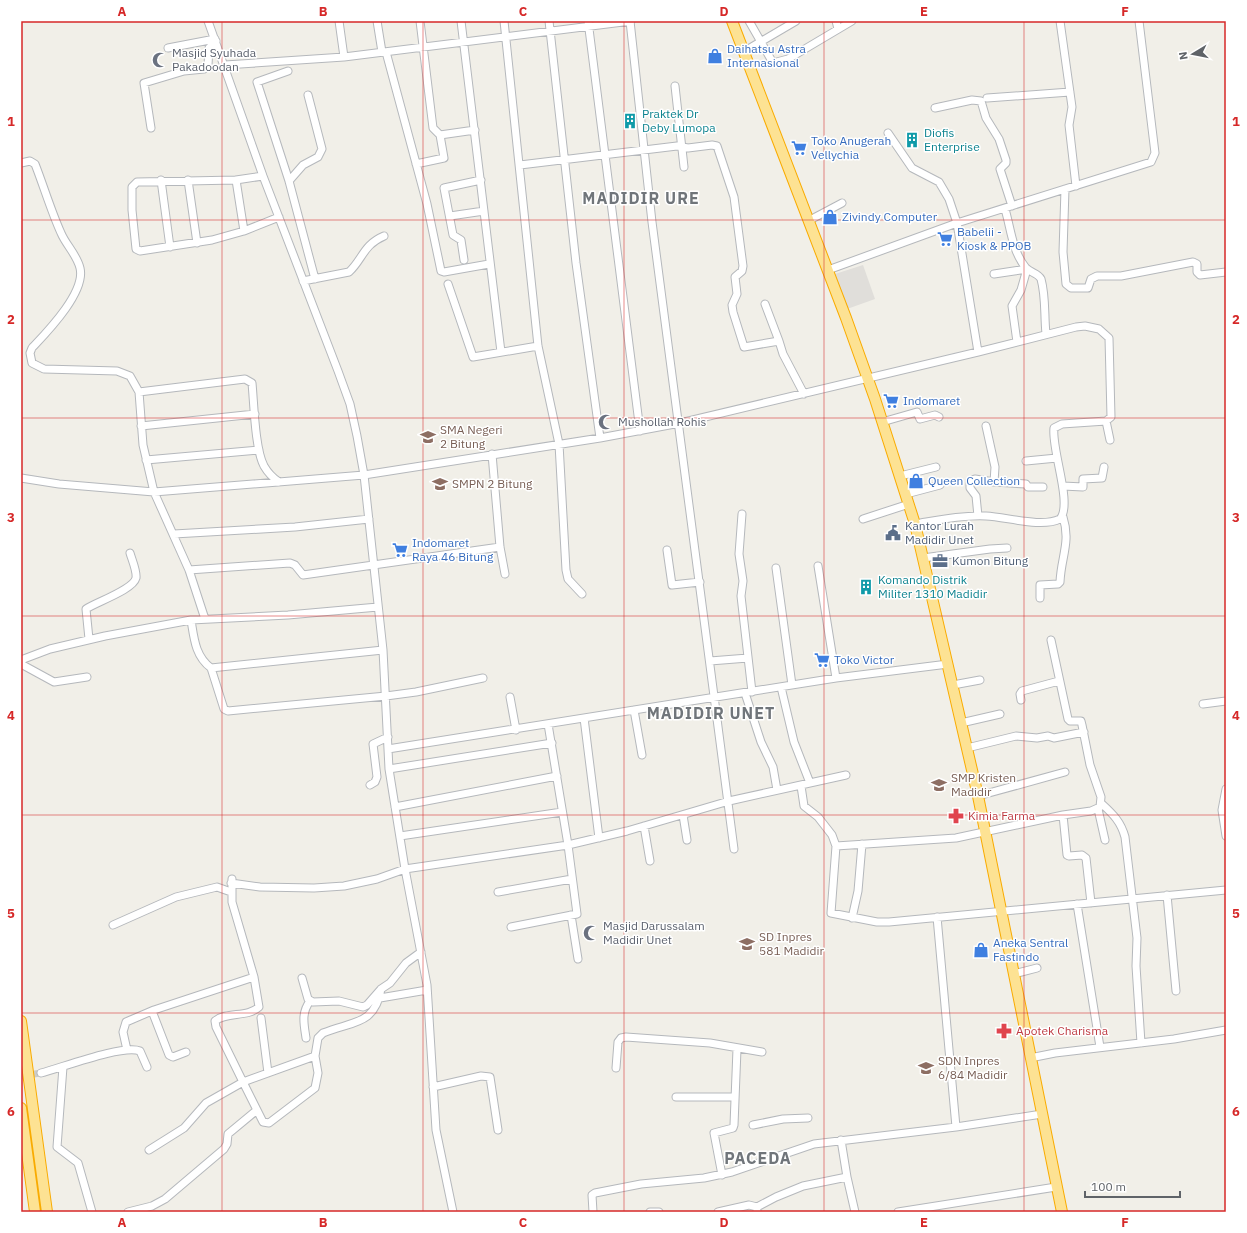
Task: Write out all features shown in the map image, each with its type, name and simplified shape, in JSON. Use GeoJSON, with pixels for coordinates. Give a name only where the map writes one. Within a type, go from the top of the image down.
{"type":"FeatureCollection","features":[{"type":"Feature","properties":{"kind":"highway"},"geometry":{"type":"LineString","coordinates":[[732,21],[745,51],[808,221],[828,270],[867,378],[915,524],[978,796],[1062,1212]]}},
{"type":"Feature","properties":{"kind":"highway"},"geometry":{"type":"LineString","coordinates":[[21,1022],[47,1212]]}},
{"type":"Feature","properties":{"kind":"highway"},"geometry":{"type":"LineString","coordinates":[[21,1108],[35,1212]]}},
{"type":"Feature","properties":{"kind":"street"},"geometry":{"type":"LineString","coordinates":[[208,21],[225,65],[263,176],[350,404],[364,475],[374,565],[383,650],[389,769],[427,990],[436,1130],[453,1212]]}},
{"type":"Feature","properties":{"kind":"street"},"geometry":{"type":"LineString","coordinates":[[339,21],[344,57]]}},
{"type":"Feature","properties":{"kind":"street"},"geometry":{"type":"LineString","coordinates":[[377,21],[384,52],[427,204],[441,271],[489,264]]}},
{"type":"Feature","properties":{"kind":"street"},"geometry":{"type":"LineString","coordinates":[[416,164],[444,158],[440,135],[433,128],[420,21]]}},
{"type":"Feature","properties":{"kind":"street"},"geometry":{"type":"LineString","coordinates":[[461,21],[481,180],[489,264],[501,352]]}},
{"type":"Feature","properties":{"kind":"street"},"geometry":{"type":"LineString","coordinates":[[504,21],[538,346],[559,444],[566,570],[568,579],[582,594]]}},
{"type":"Feature","properties":{"kind":"street"},"geometry":{"type":"LineString","coordinates":[[549,21],[576,263],[600,438]]}},
{"type":"Feature","properties":{"kind":"street"},"geometry":{"type":"LineString","coordinates":[[225,65],[344,57],[550,31],[588,24],[631,21],[645,150],[734,849]]}},
{"type":"Feature","properties":{"kind":"street"},"geometry":{"type":"LineString","coordinates":[[749,21],[771,61],[777,63],[794,55],[852,21]]}},
{"type":"Feature","properties":{"kind":"street"},"geometry":{"type":"LineString","coordinates":[[745,51],[796,21]]}},
{"type":"Feature","properties":{"kind":"street"},"geometry":{"type":"LineString","coordinates":[[836,21],[838,29]]}},
{"type":"Feature","properties":{"kind":"street"},"geometry":{"type":"LineString","coordinates":[[1060,21],[1072,107],[1069,125],[1076,186]]}},
{"type":"Feature","properties":{"kind":"street"},"geometry":{"type":"LineString","coordinates":[[828,270],[957,223],[1151,162],[1155,153],[1139,21]]}},
{"type":"Feature","properties":{"kind":"street"},"geometry":{"type":"LineString","coordinates":[[588,24],[640,431]]}},
{"type":"Feature","properties":{"kind":"street"},"geometry":{"type":"LineString","coordinates":[[168,48],[216,40]]}},
{"type":"Feature","properties":{"kind":"street"},"geometry":{"type":"LineString","coordinates":[[151,128],[144,83],[177,72],[204,69],[208,65],[209,48],[216,40]]}},
{"type":"Feature","properties":{"kind":"street"},"geometry":{"type":"LineString","coordinates":[[288,71],[257,82],[289,181],[315,279]]}},
{"type":"Feature","properties":{"kind":"street"},"geometry":{"type":"LineString","coordinates":[[675,86],[683,146],[684,167]]}},
{"type":"Feature","properties":{"kind":"street"},"geometry":{"type":"LineString","coordinates":[[987,98],[1070,92]]}},
{"type":"Feature","properties":{"kind":"street"},"geometry":{"type":"LineString","coordinates":[[289,181],[303,165],[318,157],[322,149],[308,95]]}},
{"type":"Feature","properties":{"kind":"street"},"geometry":{"type":"LineString","coordinates":[[935,108],[972,100],[981,102],[986,118],[999,139],[1006,160],[1006,163],[1000,169],[1009,207],[1011,239],[1027,269],[1040,276],[1042,279],[1045,301],[1043,313],[1046,334]]}},
{"type":"Feature","properties":{"kind":"street"},"geometry":{"type":"LineString","coordinates":[[440,135],[475,130]]}},
{"type":"Feature","properties":{"kind":"street"},"geometry":{"type":"LineString","coordinates":[[888,134],[912,168],[939,182],[944,189],[957,223],[978,352]]}},
{"type":"Feature","properties":{"kind":"street"},"geometry":{"type":"LineString","coordinates":[[520,165],[683,146],[688,148],[712,145],[717,146],[734,197],[743,269],[735,277],[737,294],[732,305],[733,312],[744,346],[779,341]]}},
{"type":"Feature","properties":{"kind":"street"},"geometry":{"type":"LineString","coordinates":[[21,163],[30,161],[34,164],[61,234],[78,261],[81,272],[78,285],[70,302],[32,348],[30,353],[32,363],[44,369],[117,371],[125,373],[134,381],[139,392],[141,426],[146,460],[154,492],[189,570],[205,619]]}},
{"type":"Feature","properties":{"kind":"street"},"geometry":{"type":"LineString","coordinates":[[263,176],[236,180],[161,180],[137,182],[132,187],[135,245],[140,251],[197,243],[244,230],[279,217]]}},
{"type":"Feature","properties":{"kind":"street"},"geometry":{"type":"LineString","coordinates":[[161,180],[170,247]]}},
{"type":"Feature","properties":{"kind":"street"},"geometry":{"type":"LineString","coordinates":[[188,180],[197,243]]}},
{"type":"Feature","properties":{"kind":"street"},"geometry":{"type":"LineString","coordinates":[[236,180],[244,230]]}},
{"type":"Feature","properties":{"kind":"street"},"geometry":{"type":"LineString","coordinates":[[464,260],[461,240],[453,234],[444,188],[481,180]]}},
{"type":"Feature","properties":{"kind":"street"},"geometry":{"type":"LineString","coordinates":[[1065,189],[1063,252],[1066,284],[1070,288],[1088,288],[1091,279],[1095,277],[1121,276],[1193,262],[1198,264],[1197,272],[1200,275],[1226,272]]}},
{"type":"Feature","properties":{"kind":"street"},"geometry":{"type":"LineString","coordinates":[[808,221],[842,203]]}},
{"type":"Feature","properties":{"kind":"street"},"geometry":{"type":"LineString","coordinates":[[450,216],[484,211]]}},
{"type":"Feature","properties":{"kind":"street"},"geometry":{"type":"LineString","coordinates":[[303,281],[349,272],[365,250],[384,236]]}},
{"type":"Feature","properties":{"kind":"street"},"geometry":{"type":"LineString","coordinates":[[994,274],[1027,269]]}},
{"type":"Feature","properties":{"kind":"street"},"geometry":{"type":"LineString","coordinates":[[1017,342],[1012,306],[1021,290],[1027,269]]}},
{"type":"Feature","properties":{"kind":"street"},"geometry":{"type":"LineString","coordinates":[[448,284],[473,357],[538,346]]}},
{"type":"Feature","properties":{"kind":"street"},"geometry":{"type":"LineString","coordinates":[[765,304],[783,354],[804,394]]}},
{"type":"Feature","properties":{"kind":"street"},"geometry":{"type":"LineString","coordinates":[[21,478],[59,484],[154,492],[364,475],[600,438],[680,423],[978,352],[1046,334],[1085,326],[1099,329],[1107,335],[1110,347],[1111,417],[1106,421],[1056,426],[1054,430],[1057,458],[1063,486],[1062,517],[1067,528],[1067,542],[1061,564],[1060,582],[1058,584],[1040,585],[1040,598]]}},
{"type":"Feature","properties":{"kind":"street"},"geometry":{"type":"LineString","coordinates":[[139,392],[245,379],[252,383],[259,450],[263,465],[279,482]]}},
{"type":"Feature","properties":{"kind":"street"},"geometry":{"type":"LineString","coordinates":[[882,422],[917,412],[920,419],[935,415],[939,417]]}},
{"type":"Feature","properties":{"kind":"street"},"geometry":{"type":"LineString","coordinates":[[141,426],[255,414]]}},
{"type":"Feature","properties":{"kind":"street"},"geometry":{"type":"LineString","coordinates":[[1106,421],[1110,440]]}},
{"type":"Feature","properties":{"kind":"street"},"geometry":{"type":"LineString","coordinates":[[986,426],[994,460],[994,482]]}},
{"type":"Feature","properties":{"kind":"street"},"geometry":{"type":"LineString","coordinates":[[146,460],[259,450]]}},
{"type":"Feature","properties":{"kind":"street"},"geometry":{"type":"LineString","coordinates":[[492,454],[500,547],[505,574]]}},
{"type":"Feature","properties":{"kind":"street"},"geometry":{"type":"LineString","coordinates":[[1026,462],[1057,458]]}},
{"type":"Feature","properties":{"kind":"street"},"geometry":{"type":"LineString","coordinates":[[900,476],[936,467]]}},
{"type":"Feature","properties":{"kind":"street"},"geometry":{"type":"LineString","coordinates":[[1063,486],[1083,487],[1083,479],[1102,478],[1104,474],[1104,467]]}},
{"type":"Feature","properties":{"kind":"street"},"geometry":{"type":"LineString","coordinates":[[978,516],[976,496],[970,488],[970,481],[975,479],[1026,484],[1028,487],[1043,487]]}},
{"type":"Feature","properties":{"kind":"street"},"geometry":{"type":"LineString","coordinates":[[863,519],[940,485]]}},
{"type":"Feature","properties":{"kind":"street"},"geometry":{"type":"LineString","coordinates":[[742,514],[739,554],[743,581],[743,613],[748,658],[749,692],[761,742],[773,767],[777,790]]}},
{"type":"Feature","properties":{"kind":"street"},"geometry":{"type":"LineString","coordinates":[[915,524],[957,517],[978,516],[1033,522],[1057,521],[1062,517]]}},
{"type":"Feature","properties":{"kind":"street"},"geometry":{"type":"LineString","coordinates":[[174,534],[295,527],[369,520]]}},
{"type":"Feature","properties":{"kind":"street"},"geometry":{"type":"LineString","coordinates":[[189,570],[290,563],[303,575],[500,547]]}},
{"type":"Feature","properties":{"kind":"street"},"geometry":{"type":"LineString","coordinates":[[923,558],[1008,548]]}},
{"type":"Feature","properties":{"kind":"street"},"geometry":{"type":"LineString","coordinates":[[667,550],[672,585],[700,582]]}},
{"type":"Feature","properties":{"kind":"street"},"geometry":{"type":"LineString","coordinates":[[89,640],[85,609],[127,588],[134,582],[136,576],[130,553]]}},
{"type":"Feature","properties":{"kind":"street"},"geometry":{"type":"LineString","coordinates":[[818,566],[836,678]]}},
{"type":"Feature","properties":{"kind":"street"},"geometry":{"type":"LineString","coordinates":[[776,568],[792,685]]}},
{"type":"Feature","properties":{"kind":"street"},"geometry":{"type":"LineString","coordinates":[[21,660],[50,649],[191,620],[288,615],[378,607]]}},
{"type":"Feature","properties":{"kind":"street"},"geometry":{"type":"LineString","coordinates":[[191,620],[196,650],[205,664],[211,668],[224,709],[228,711],[386,696],[416,692],[483,678]]}},
{"type":"Feature","properties":{"kind":"street"},"geometry":{"type":"LineString","coordinates":[[1051,640],[1068,719],[1070,721],[1081,721],[1084,732],[1090,765],[1101,796],[1100,806],[1105,840]]}},
{"type":"Feature","properties":{"kind":"street"},"geometry":{"type":"LineString","coordinates":[[211,668],[383,650]]}},
{"type":"Feature","properties":{"kind":"street"},"geometry":{"type":"LineString","coordinates":[[710,661],[748,658]]}},
{"type":"Feature","properties":{"kind":"street"},"geometry":{"type":"LineString","coordinates":[[21,664],[54,682],[87,676]]}},
{"type":"Feature","properties":{"kind":"street"},"geometry":{"type":"LineString","coordinates":[[388,750],[836,678],[948,664]]}},
{"type":"Feature","properties":{"kind":"street"},"geometry":{"type":"LineString","coordinates":[[953,686],[980,680]]}},
{"type":"Feature","properties":{"kind":"street"},"geometry":{"type":"LineString","coordinates":[[1021,700],[1020,694],[1022,691],[1059,681]]}},
{"type":"Feature","properties":{"kind":"street"},"geometry":{"type":"LineString","coordinates":[[780,687],[794,742],[810,783]]}},
{"type":"Feature","properties":{"kind":"street"},"geometry":{"type":"LineString","coordinates":[[510,697],[516,730]]}},
{"type":"Feature","properties":{"kind":"street"},"geometry":{"type":"LineString","coordinates":[[1203,704],[1226,701]]}},
{"type":"Feature","properties":{"kind":"street"},"geometry":{"type":"LineString","coordinates":[[634,710],[642,755]]}},
{"type":"Feature","properties":{"kind":"street"},"geometry":{"type":"LineString","coordinates":[[962,723],[1000,714]]}},
{"type":"Feature","properties":{"kind":"street"},"geometry":{"type":"LineString","coordinates":[[584,718],[599,838]]}},
{"type":"Feature","properties":{"kind":"street"},"geometry":{"type":"LineString","coordinates":[[512,927],[577,914],[568,845],[548,724]]}},
{"type":"Feature","properties":{"kind":"street"},"geometry":{"type":"LineString","coordinates":[[967,748],[1016,736],[1037,738],[1048,736],[1054,738],[1084,732]]}},
{"type":"Feature","properties":{"kind":"street"},"geometry":{"type":"LineString","coordinates":[[370,784],[375,782],[377,778],[373,744],[388,737]]}},
{"type":"Feature","properties":{"kind":"street"},"geometry":{"type":"LineString","coordinates":[[389,769],[552,743]]}},
{"type":"Feature","properties":{"kind":"street"},"geometry":{"type":"LineString","coordinates":[[978,796],[1065,772]]}},
{"type":"Feature","properties":{"kind":"street"},"geometry":{"type":"LineString","coordinates":[[381,988],[380,998],[373,1013],[366,1019],[323,1033],[318,1038],[316,1056],[318,1074],[315,1088],[269,1123],[263,1122],[216,1027],[215,1021],[250,1012],[259,1007],[254,976],[235,914],[231,892],[231,881],[260,887],[344,886],[378,879],[405,869],[568,845],[644,826],[729,801],[846,775]]}},
{"type":"Feature","properties":{"kind":"street"},"geometry":{"type":"LineString","coordinates":[[395,807],[557,776]]}},
{"type":"Feature","properties":{"kind":"street"},"geometry":{"type":"LineString","coordinates":[[801,786],[804,806],[818,817],[832,835],[836,846],[831,913],[852,918],[889,922],[1226,890]]}},
{"type":"Feature","properties":{"kind":"street"},"geometry":{"type":"LineString","coordinates":[[1226,789],[1222,810],[1226,836]]}},
{"type":"Feature","properties":{"kind":"street"},"geometry":{"type":"LineString","coordinates":[[836,846],[935,841],[985,832],[1100,806],[1113,814],[1123,829],[1138,938],[1137,972],[1141,1043]]}},
{"type":"Feature","properties":{"kind":"street"},"geometry":{"type":"LineString","coordinates":[[400,836],[562,812]]}},
{"type":"Feature","properties":{"kind":"street"},"geometry":{"type":"LineString","coordinates":[[683,815],[687,840]]}},
{"type":"Feature","properties":{"kind":"street"},"geometry":{"type":"LineString","coordinates":[[1063,815],[1067,855],[1082,855],[1086,858],[1091,903]]}},
{"type":"Feature","properties":{"kind":"street"},"geometry":{"type":"LineString","coordinates":[[644,826],[650,861]]}},
{"type":"Feature","properties":{"kind":"street"},"geometry":{"type":"LineString","coordinates":[[852,918],[858,891],[862,844]]}},
{"type":"Feature","properties":{"kind":"street"},"geometry":{"type":"LineString","coordinates":[[498,892],[572,879]]}},
{"type":"Feature","properties":{"kind":"street"},"geometry":{"type":"LineString","coordinates":[[113,925],[176,897],[217,887],[231,892]]}},
{"type":"Feature","properties":{"kind":"street"},"geometry":{"type":"LineString","coordinates":[[1166,895],[1176,991]]}},
{"type":"Feature","properties":{"kind":"street"},"geometry":{"type":"LineString","coordinates":[[1077,904],[1100,1047]]}},
{"type":"Feature","properties":{"kind":"street"},"geometry":{"type":"LineString","coordinates":[[571,915],[578,959]]}},
{"type":"Feature","properties":{"kind":"street"},"geometry":{"type":"LineString","coordinates":[[937,917],[956,1127]]}},
{"type":"Feature","properties":{"kind":"street"},"geometry":{"type":"LineString","coordinates":[[310,1000],[313,1002],[345,1001],[364,1007],[381,988],[390,983],[406,962],[421,952]]}},
{"type":"Feature","properties":{"kind":"street"},"geometry":{"type":"LineString","coordinates":[[1014,974],[1037,968]]}},
{"type":"Feature","properties":{"kind":"street"},"geometry":{"type":"LineString","coordinates":[[127,1050],[123,1032],[126,1022],[152,1011],[254,976]]}},
{"type":"Feature","properties":{"kind":"street"},"geometry":{"type":"LineString","coordinates":[[302,978],[310,1000]]}},
{"type":"Feature","properties":{"kind":"street"},"geometry":{"type":"LineString","coordinates":[[380,998],[427,990]]}},
{"type":"Feature","properties":{"kind":"street"},"geometry":{"type":"LineString","coordinates":[[306,1038],[303,1018],[305,1008],[310,1000]]}},
{"type":"Feature","properties":{"kind":"street"},"geometry":{"type":"LineString","coordinates":[[152,1011],[170,1055],[172,1057],[186,1052]]}},
{"type":"Feature","properties":{"kind":"street"},"geometry":{"type":"LineString","coordinates":[[261,1018],[268,1073]]}},
{"type":"Feature","properties":{"kind":"street"},"geometry":{"type":"LineString","coordinates":[[1030,1058],[1226,1030]]}},
{"type":"Feature","properties":{"kind":"street"},"geometry":{"type":"LineString","coordinates":[[616,1068],[618,1042],[619,1039],[626,1037],[710,1043],[737,1049],[762,1052]]}},
{"type":"Feature","properties":{"kind":"street"},"geometry":{"type":"LineString","coordinates":[[722,1174],[714,1133],[734,1126],[737,1049]]}},
{"type":"Feature","properties":{"kind":"street"},"geometry":{"type":"LineString","coordinates":[[41,1074],[78,1061],[127,1050],[140,1051],[146,1067]]}},
{"type":"Feature","properties":{"kind":"street"},"geometry":{"type":"LineString","coordinates":[[149,1150],[184,1128],[206,1103],[244,1082],[316,1056]]}},
{"type":"Feature","properties":{"kind":"street"},"geometry":{"type":"LineString","coordinates":[[63,1067],[57,1146],[78,1163],[92,1212]]}},
{"type":"Feature","properties":{"kind":"street"},"geometry":{"type":"LineString","coordinates":[[433,1087],[481,1076],[490,1077],[498,1130]]}},
{"type":"Feature","properties":{"kind":"street"},"geometry":{"type":"LineString","coordinates":[[676,1097],[735,1097]]}},
{"type":"Feature","properties":{"kind":"street"},"geometry":{"type":"LineString","coordinates":[[128,1212],[152,1206],[179,1188],[224,1149],[227,1144],[228,1134],[257,1110]]}},
{"type":"Feature","properties":{"kind":"street"},"geometry":{"type":"LineString","coordinates":[[592,1212],[592,1195],[595,1193],[641,1184],[704,1178],[722,1174],[751,1167],[806,1146],[841,1140],[956,1127],[1042,1114]]}},
{"type":"Feature","properties":{"kind":"street"},"geometry":{"type":"LineString","coordinates":[[753,1126],[783,1119],[808,1118]]}},
{"type":"Feature","properties":{"kind":"street"},"geometry":{"type":"LineString","coordinates":[[841,1140],[855,1212]]}},
{"type":"Feature","properties":{"kind":"street"},"geometry":{"type":"LineString","coordinates":[[718,1212],[748,1205],[757,1209],[776,1197],[802,1186],[847,1177]]}},
{"type":"Feature","properties":{"kind":"street"},"geometry":{"type":"LineString","coordinates":[[898,1212],[1056,1188]]}},
{"type":"Feature","properties":{"kind":"street"},"geometry":{"type":"LineString","coordinates":[[650,1212],[659,1212]]}},
{"type":"Feature","properties":{"kind":"shaded area"},"geometry":{"type":"Polygon","coordinates":[[[863,265],[875,299],[847,309],[835,274],[863,265]]]}},
{"type":"Feature","properties":{"kind":"tunnel"},"geometry":{"type":"LineString","coordinates":[[21,1076],[41,1073]]}},
{"type":"Feature","properties":{"kind":"place","name":"Daihatsu Astra Internasional"},"geometry":{"type":"Point","coordinates":[715,56]}},
{"type":"Feature","properties":{"kind":"place","name":"Masjid Syuhada Pakadoodan"},"geometry":{"type":"Point","coordinates":[160,60]}},
{"type":"Feature","properties":{"kind":"place","name":"Praktek Dr Deby Lumopa"},"geometry":{"type":"Point","coordinates":[630,121]}},
{"type":"Feature","properties":{"kind":"place","name":"Diofis Enterprise"},"geometry":{"type":"Point","coordinates":[912,140]}},
{"type":"Feature","properties":{"kind":"place","name":"Toko Anugerah Vellychia"},"geometry":{"type":"Point","coordinates":[799,148]}},
{"type":"Feature","properties":{"kind":"place","name":"Zivindy Computer"},"geometry":{"type":"Point","coordinates":[830,217]}},
{"type":"Feature","properties":{"kind":"place","name":"Babelii - Kiosk & PPOB"},"geometry":{"type":"Point","coordinates":[945,239]}},
{"type":"Feature","properties":{"kind":"place","name":"Indomaret"},"geometry":{"type":"Point","coordinates":[891,401]}},
{"type":"Feature","properties":{"kind":"place","name":"Mushollah Rohis"},"geometry":{"type":"Point","coordinates":[606,422]}},
{"type":"Feature","properties":{"kind":"place","name":"SMA Negeri 2 Bitung"},"geometry":{"type":"Point","coordinates":[428,437]}},
{"type":"Feature","properties":{"kind":"place","name":"Queen Collection"},"geometry":{"type":"Point","coordinates":[916,481]}},
{"type":"Feature","properties":{"kind":"place","name":"SMPN 2 Bitung"},"geometry":{"type":"Point","coordinates":[440,484]}},
{"type":"Feature","properties":{"kind":"place","name":"Kantor Lurah Madidir Unet"},"geometry":{"type":"Point","coordinates":[893,533]}},
{"type":"Feature","properties":{"kind":"place","name":"Indomaret Raya 46 Bitung"},"geometry":{"type":"Point","coordinates":[400,550]}},
{"type":"Feature","properties":{"kind":"place","name":"Kumon Bitung"},"geometry":{"type":"Point","coordinates":[940,561]}},
{"type":"Feature","properties":{"kind":"place","name":"Komando Distrik Militer 1310 Madidir"},"geometry":{"type":"Point","coordinates":[866,587]}},
{"type":"Feature","properties":{"kind":"place","name":"Toko Victor"},"geometry":{"type":"Point","coordinates":[822,660]}},
{"type":"Feature","properties":{"kind":"place","name":"SMP Kristen Madidir"},"geometry":{"type":"Point","coordinates":[939,785]}},
{"type":"Feature","properties":{"kind":"place","name":"Kimia Farma"},"geometry":{"type":"Point","coordinates":[956,816]}},
{"type":"Feature","properties":{"kind":"place","name":"Masjid Darussalam Madidir Unet"},"geometry":{"type":"Point","coordinates":[591,933]}},
{"type":"Feature","properties":{"kind":"place","name":"SD Inpres 581 Madidir"},"geometry":{"type":"Point","coordinates":[747,944]}},
{"type":"Feature","properties":{"kind":"place","name":"Aneka Sentral Fastindo"},"geometry":{"type":"Point","coordinates":[981,950]}},
{"type":"Feature","properties":{"kind":"place","name":"Apotek Charisma"},"geometry":{"type":"Point","coordinates":[1004,1031]}},
{"type":"Feature","properties":{"kind":"place","name":"SDN Inpres 6/84 Madidir"},"geometry":{"type":"Point","coordinates":[926,1068]}},
{"type":"Feature","properties":{"kind":"district","name":"MADIDIR URE"},"geometry":{"type":"Point","coordinates":[641,198]}},
{"type":"Feature","properties":{"kind":"district","name":"MADIDIR UNET"},"geometry":{"type":"Point","coordinates":[711,713]}},
{"type":"Feature","properties":{"kind":"district","name":"PACEDA"},"geometry":{"type":"Point","coordinates":[758,1158]}}]}
